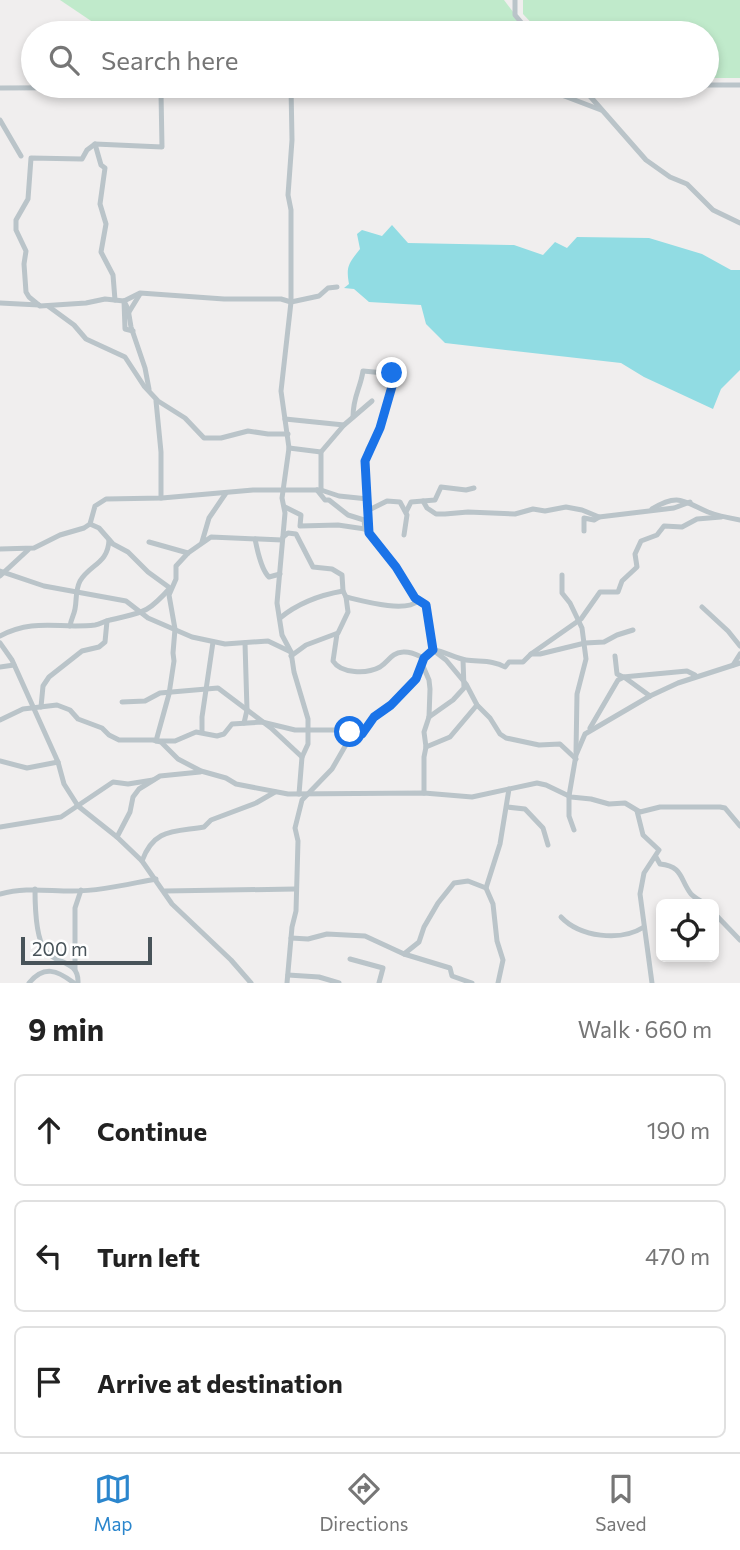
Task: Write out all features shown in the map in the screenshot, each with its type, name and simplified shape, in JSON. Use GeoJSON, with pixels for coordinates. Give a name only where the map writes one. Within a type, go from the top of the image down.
{"type":"FeatureCollection","features":[{"type":"Feature","properties":{"kind":"street"},"geometry":{"type":"LineString","coordinates":[[515,0],[515,15],[520,21]]}},
{"type":"Feature","properties":{"kind":"street"},"geometry":{"type":"LineString","coordinates":[[719,85],[740,85]]}},
{"type":"Feature","properties":{"kind":"street"},"geometry":{"type":"LineString","coordinates":[[0,89],[21,89]]}},
{"type":"Feature","properties":{"kind":"street"},"geometry":{"type":"LineString","coordinates":[[40,305],[26,292],[26,251],[15,225],[28,199],[31,158],[82,159],[87,150],[95,144],[162,147],[161,98]]}},
{"type":"Feature","properties":{"kind":"street"},"geometry":{"type":"LineString","coordinates":[[291,98],[292,140],[288,195],[291,211],[291,302],[281,391],[289,449],[282,498],[285,508],[277,603],[282,635],[291,654],[308,719],[308,744],[302,757],[299,794]]}},
{"type":"Feature","properties":{"kind":"street"},"geometry":{"type":"LineString","coordinates":[[570,98],[601,110]]}},
{"type":"Feature","properties":{"kind":"street"},"geometry":{"type":"LineString","coordinates":[[590,98],[646,160],[670,177],[687,184],[713,210],[740,223]]}},
{"type":"Feature","properties":{"kind":"street"},"geometry":{"type":"LineString","coordinates":[[0,120],[21,156]]}},
{"type":"Feature","properties":{"kind":"street"},"geometry":{"type":"LineString","coordinates":[[95,144],[101,165],[106,168],[100,204],[106,224],[101,252],[113,275],[115,300]]}},
{"type":"Feature","properties":{"kind":"street"},"geometry":{"type":"LineString","coordinates":[[0,303],[48,306],[101,299],[124,301],[140,293],[225,299],[281,299],[291,302],[319,296],[328,288],[337,287]]}},
{"type":"Feature","properties":{"kind":"street"},"geometry":{"type":"LineString","coordinates":[[129,312],[140,293]]}},
{"type":"Feature","properties":{"kind":"street"},"geometry":{"type":"LineString","coordinates":[[124,301],[150,392]]}},
{"type":"Feature","properties":{"kind":"street"},"geometry":{"type":"LineString","coordinates":[[124,301],[125,329],[134,331]]}},
{"type":"Feature","properties":{"kind":"street"},"geometry":{"type":"LineString","coordinates":[[48,306],[74,325],[86,339],[125,358],[158,401],[185,418],[204,438],[221,438],[248,431],[288,434]]}},
{"type":"Feature","properties":{"kind":"street"},"geometry":{"type":"LineString","coordinates":[[353,418],[353,401],[362,381],[363,371],[395,374],[380,428],[365,461],[369,510],[367,531]]}},
{"type":"Feature","properties":{"kind":"street"},"geometry":{"type":"LineString","coordinates":[[156,401],[161,452],[160,498]]}},
{"type":"Feature","properties":{"kind":"street"},"geometry":{"type":"LineString","coordinates":[[372,401],[344,425],[321,452],[319,490],[325,500],[329,500],[348,515],[364,520],[367,531],[418,601],[426,605],[433,650],[446,660],[465,682],[477,705],[492,720],[500,734],[506,738],[539,745],[560,744],[585,734],[650,696],[695,676],[740,663]]}},
{"type":"Feature","properties":{"kind":"street"},"geometry":{"type":"LineString","coordinates":[[285,419],[344,425]]}},
{"type":"Feature","properties":{"kind":"street"},"geometry":{"type":"LineString","coordinates":[[289,449],[321,452]]}},
{"type":"Feature","properties":{"kind":"street"},"geometry":{"type":"LineString","coordinates":[[404,535],[408,524],[406,512],[410,502],[435,499],[441,487],[466,490],[474,488]]}},
{"type":"Feature","properties":{"kind":"street"},"geometry":{"type":"LineString","coordinates":[[89,524],[95,506],[102,500],[319,490],[339,496],[368,499]]}},
{"type":"Feature","properties":{"kind":"street"},"geometry":{"type":"LineString","coordinates":[[202,542],[207,521],[226,493]]}},
{"type":"Feature","properties":{"kind":"street"},"geometry":{"type":"LineString","coordinates":[[369,510],[395,500],[400,502],[406,512]]}},
{"type":"Feature","properties":{"kind":"street"},"geometry":{"type":"LineString","coordinates":[[423,501],[436,514],[515,514],[533,509],[545,511],[566,507],[599,517]]}},
{"type":"Feature","properties":{"kind":"street"},"geometry":{"type":"LineString","coordinates":[[584,531],[584,518],[594,520],[599,517],[674,508],[690,502],[721,517]]}},
{"type":"Feature","properties":{"kind":"street"},"geometry":{"type":"LineString","coordinates":[[285,508],[302,515],[300,526],[338,525],[367,531]]}},
{"type":"Feature","properties":{"kind":"street"},"geometry":{"type":"LineString","coordinates":[[433,650],[463,660],[500,663],[505,667],[509,662],[523,662],[531,653],[579,621],[600,592],[618,592],[622,581],[637,567],[635,554],[641,541],[657,535],[664,526],[682,527],[696,519],[721,517],[740,520]]}},
{"type":"Feature","properties":{"kind":"street"},"geometry":{"type":"LineString","coordinates":[[1,573],[29,549],[89,524],[99,527],[113,544],[128,552],[170,589],[175,629],[174,661],[156,741]]}},
{"type":"Feature","properties":{"kind":"street"},"geometry":{"type":"LineString","coordinates":[[282,540],[284,535],[296,534],[313,567],[332,569],[342,575],[348,612],[337,634],[334,661],[338,667],[355,671],[377,669],[391,656],[406,651],[424,658]]}},
{"type":"Feature","properties":{"kind":"street"},"geometry":{"type":"LineString","coordinates":[[0,636],[32,624],[99,625],[142,613],[156,604],[170,589],[176,579],[176,566],[188,553],[214,537],[282,540]]}},
{"type":"Feature","properties":{"kind":"street"},"geometry":{"type":"LineString","coordinates":[[255,539],[256,551],[261,557],[264,573],[269,577],[280,573]]}},
{"type":"Feature","properties":{"kind":"street"},"geometry":{"type":"LineString","coordinates":[[69,625],[75,613],[76,591],[83,576],[104,557],[109,540]]}},
{"type":"Feature","properties":{"kind":"street"},"geometry":{"type":"LineString","coordinates":[[149,542],[188,553]]}},
{"type":"Feature","properties":{"kind":"street"},"geometry":{"type":"LineString","coordinates":[[0,549],[29,549]]}},
{"type":"Feature","properties":{"kind":"street"},"geometry":{"type":"LineString","coordinates":[[1,573],[44,586],[126,601],[142,613],[192,637],[213,642],[268,641],[291,654]]}},
{"type":"Feature","properties":{"kind":"street"},"geometry":{"type":"LineString","coordinates":[[562,575],[562,593],[579,621],[586,659],[577,694],[576,757],[569,796],[569,816],[574,830]]}},
{"type":"Feature","properties":{"kind":"street"},"geometry":{"type":"LineString","coordinates":[[280,618],[301,604],[328,593],[344,594],[390,606],[411,606],[418,601]]}},
{"type":"Feature","properties":{"kind":"street"},"geometry":{"type":"LineString","coordinates":[[702,607],[740,646]]}},
{"type":"Feature","properties":{"kind":"street"},"geometry":{"type":"LineString","coordinates":[[41,707],[43,686],[49,677],[82,650],[99,647],[105,642],[107,621]]}},
{"type":"Feature","properties":{"kind":"street"},"geometry":{"type":"LineString","coordinates":[[531,653],[583,643],[604,642],[633,630]]}},
{"type":"Feature","properties":{"kind":"street"},"geometry":{"type":"LineString","coordinates":[[291,654],[306,645],[337,634]]}},
{"type":"Feature","properties":{"kind":"street"},"geometry":{"type":"LineString","coordinates":[[202,732],[205,689],[213,642]]}},
{"type":"Feature","properties":{"kind":"street"},"geometry":{"type":"LineString","coordinates":[[244,723],[247,710],[245,643]]}},
{"type":"Feature","properties":{"kind":"street"},"geometry":{"type":"LineString","coordinates":[[1,645],[14,665],[58,762],[64,784],[78,806],[142,861],[172,904],[231,960],[251,983]]}},
{"type":"Feature","properties":{"kind":"street"},"geometry":{"type":"LineString","coordinates":[[287,983],[296,911],[298,841],[295,828],[302,800],[332,769],[347,743],[360,736],[374,717],[391,705],[416,679],[424,658],[433,650]]}},
{"type":"Feature","properties":{"kind":"street"},"geometry":{"type":"LineString","coordinates":[[733,666],[740,654]]}},
{"type":"Feature","properties":{"kind":"street"},"geometry":{"type":"LineString","coordinates":[[615,656],[617,674],[650,696]]}},
{"type":"Feature","properties":{"kind":"street"},"geometry":{"type":"LineString","coordinates":[[429,718],[464,688],[463,660]]}},
{"type":"Feature","properties":{"kind":"street"},"geometry":{"type":"LineString","coordinates":[[0,667],[14,665]]}},
{"type":"Feature","properties":{"kind":"street"},"geometry":{"type":"LineString","coordinates":[[423,665],[429,680],[429,718],[424,732],[424,793]]}},
{"type":"Feature","properties":{"kind":"street"},"geometry":{"type":"LineString","coordinates":[[576,757],[585,734],[600,715],[618,680],[624,677],[687,671],[695,676]]}},
{"type":"Feature","properties":{"kind":"street"},"geometry":{"type":"LineString","coordinates":[[122,702],[145,701],[160,693],[218,688],[302,757]]}},
{"type":"Feature","properties":{"kind":"street"},"geometry":{"type":"LineString","coordinates":[[0,719],[19,711],[57,705],[119,740],[175,741],[196,732],[217,736],[224,734],[232,724],[262,722],[279,727],[341,730],[360,736]]}},
{"type":"Feature","properties":{"kind":"street"},"geometry":{"type":"LineString","coordinates":[[426,747],[450,737],[477,705]]}},
{"type":"Feature","properties":{"kind":"street"},"geometry":{"type":"LineString","coordinates":[[156,741],[165,745],[185,763],[201,771],[226,778],[236,784],[275,792],[307,795],[424,793],[472,797],[542,784],[569,796],[609,804],[625,803],[637,811],[647,812],[663,807],[720,807],[740,826]]}},
{"type":"Feature","properties":{"kind":"street"},"geometry":{"type":"LineString","coordinates":[[560,744],[576,757]]}},
{"type":"Feature","properties":{"kind":"street"},"geometry":{"type":"LineString","coordinates":[[0,761],[27,768],[58,762]]}},
{"type":"Feature","properties":{"kind":"street"},"geometry":{"type":"LineString","coordinates":[[117,837],[130,812],[135,792],[162,775],[201,771]]}},
{"type":"Feature","properties":{"kind":"street"},"geometry":{"type":"LineString","coordinates":[[0,827],[55,819],[113,782],[128,784],[137,780],[153,780]]}},
{"type":"Feature","properties":{"kind":"street"},"geometry":{"type":"LineString","coordinates":[[486,888],[500,844],[509,789]]}},
{"type":"Feature","properties":{"kind":"street"},"geometry":{"type":"LineString","coordinates":[[142,861],[148,846],[159,836],[171,834],[181,828],[204,827],[211,820],[256,803],[275,792]]}},
{"type":"Feature","properties":{"kind":"street"},"geometry":{"type":"LineString","coordinates":[[507,807],[525,808],[543,828],[548,845]]}},
{"type":"Feature","properties":{"kind":"street"},"geometry":{"type":"LineString","coordinates":[[637,811],[643,835],[659,849],[646,870],[640,901],[652,983]]}},
{"type":"Feature","properties":{"kind":"street"},"geometry":{"type":"LineString","coordinates":[[656,857],[660,864],[674,868],[683,877],[692,895],[698,899]]}},
{"type":"Feature","properties":{"kind":"street"},"geometry":{"type":"LineString","coordinates":[[0,894],[16,890],[118,887],[156,879]]}},
{"type":"Feature","properties":{"kind":"street"},"geometry":{"type":"LineString","coordinates":[[404,954],[419,942],[438,903],[454,883],[468,881],[486,888],[492,900],[497,941],[503,960],[498,983]]}},
{"type":"Feature","properties":{"kind":"street"},"geometry":{"type":"LineString","coordinates":[[35,889],[37,925],[42,946],[51,956],[75,969]]}},
{"type":"Feature","properties":{"kind":"street"},"geometry":{"type":"LineString","coordinates":[[165,891],[295,889]]}},
{"type":"Feature","properties":{"kind":"street"},"geometry":{"type":"LineString","coordinates":[[29,983],[36,974],[44,971],[60,973],[76,983],[78,975],[75,969],[75,911],[81,890]]}},
{"type":"Feature","properties":{"kind":"street"},"geometry":{"type":"LineString","coordinates":[[561,917],[569,925],[591,933],[622,935],[635,933],[644,927]]}},
{"type":"Feature","properties":{"kind":"street"},"geometry":{"type":"LineString","coordinates":[[719,918],[740,940]]}},
{"type":"Feature","properties":{"kind":"street"},"geometry":{"type":"LineString","coordinates":[[291,938],[308,939],[327,934],[365,936],[404,954],[450,968],[451,975],[472,983]]}},
{"type":"Feature","properties":{"kind":"street"},"geometry":{"type":"LineString","coordinates":[[350,959],[383,968],[379,983]]}},
{"type":"Feature","properties":{"kind":"street"},"geometry":{"type":"LineString","coordinates":[[288,975],[339,983]]}},
{"type":"Feature","properties":{"kind":"green space"},"geometry":{"type":"Polygon","coordinates":[[[60,0],[504,0],[520,21],[91,21],[60,0]]]}},
{"type":"Feature","properties":{"kind":"green space"},"geometry":{"type":"Polygon","coordinates":[[[523,0],[740,0],[740,78],[719,78],[719,21],[530,21],[523,14],[523,0]]]}},
{"type":"Feature","properties":{"kind":"water"},"geometry":{"type":"Polygon","coordinates":[[[392,225],[408,243],[514,245],[543,255],[555,242],[567,248],[577,237],[649,238],[702,254],[731,270],[740,270],[740,370],[721,389],[713,409],[644,377],[621,363],[445,343],[426,324],[421,305],[369,302],[354,289],[344,288],[349,284],[349,266],[360,249],[357,234],[362,230],[382,236],[392,225]]]}},
{"type":"Feature","properties":{"kind":"route"},"geometry":{"type":"LineString","coordinates":[[350,732],[360,736],[374,717],[391,705],[416,679],[424,658],[433,650],[425,603],[415,598],[396,567],[369,533],[365,461],[380,428],[395,376],[392,373]]}}]}
